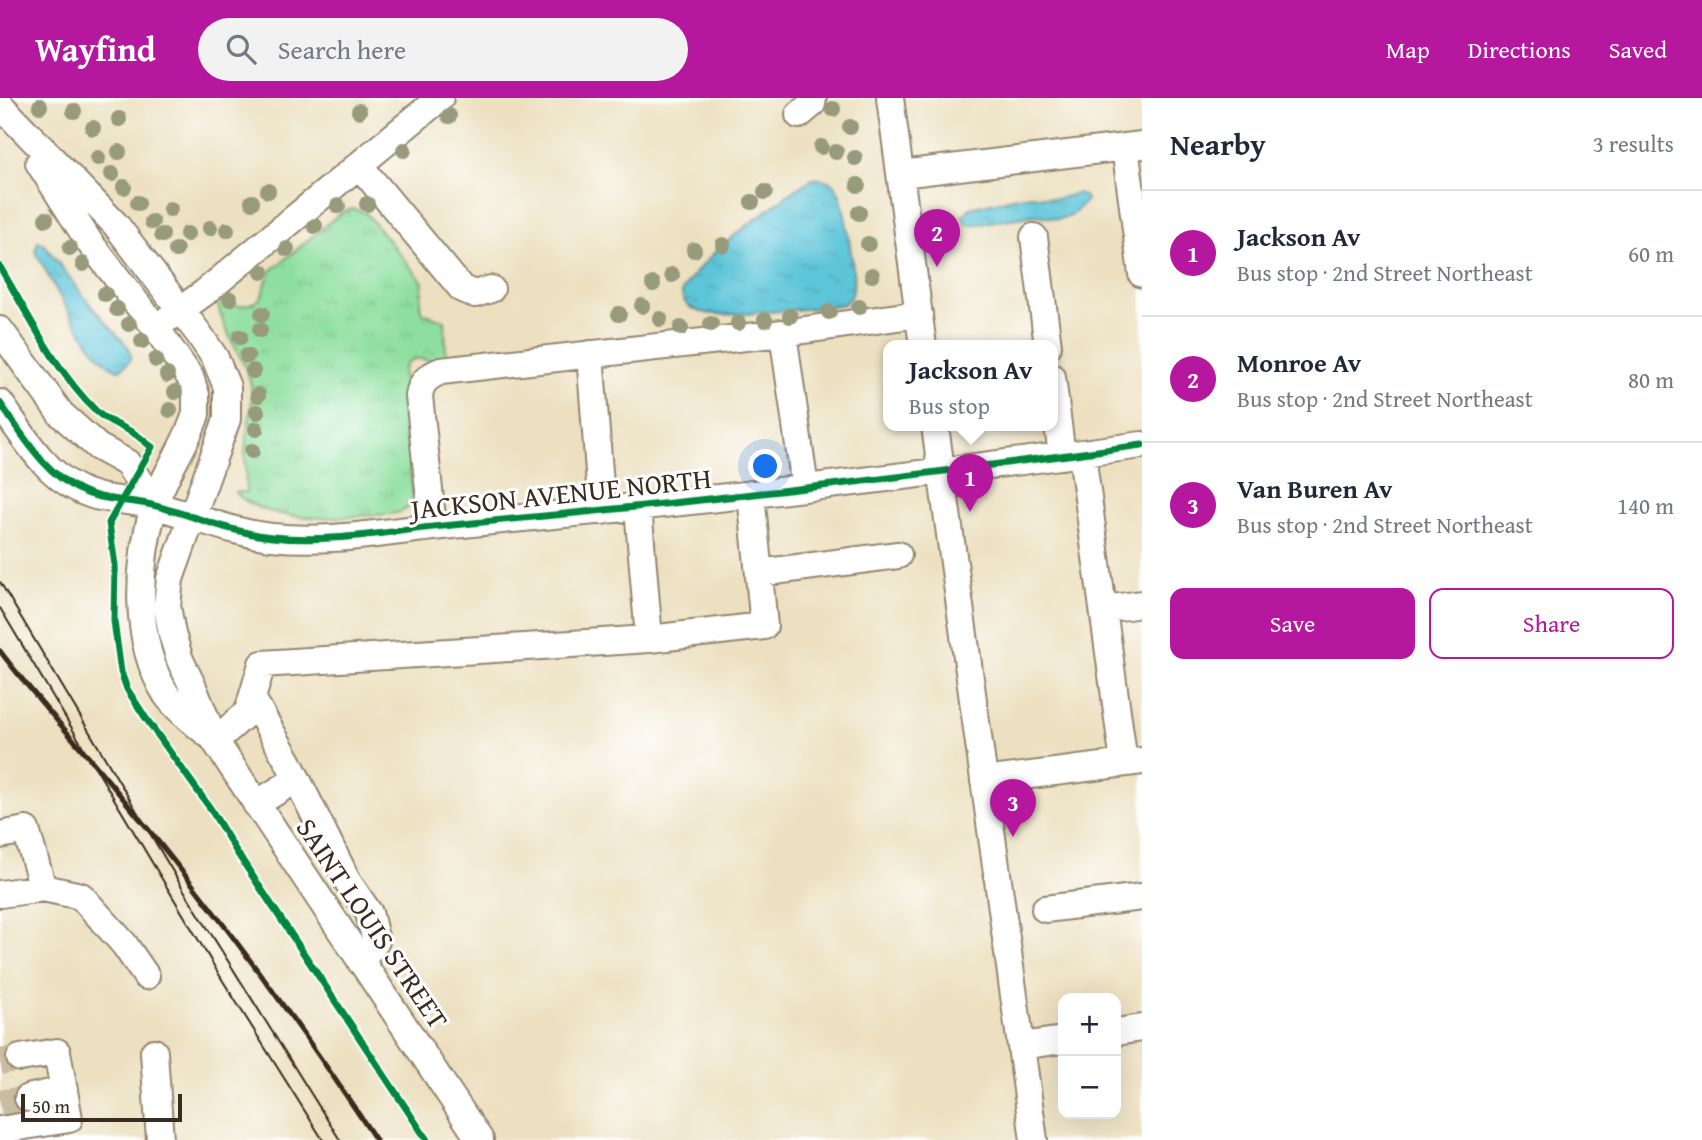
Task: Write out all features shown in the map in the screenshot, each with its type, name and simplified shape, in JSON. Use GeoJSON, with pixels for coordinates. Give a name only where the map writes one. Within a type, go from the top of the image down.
{"type":"FeatureCollection","features":[{"type":"Feature","properties":{"kind":"street"},"geometry":{"type":"LineString","coordinates":[[156,327],[181,310],[440,98]]}},
{"type":"Feature","properties":{"kind":"street"},"geometry":{"type":"LineString","coordinates":[[890,98],[922,340]]}},
{"type":"Feature","properties":{"kind":"street","name":"SAINT LOUIS STREET"},"geometry":{"type":"LineString","coordinates":[[5,112],[116,225],[215,358],[227,387],[227,419],[170,579],[167,606],[180,660],[215,741],[480,1140]]}},
{"type":"Feature","properties":{"kind":"street","name":"SAINT LOUIS STREET"},"geometry":{"type":"LineString","coordinates":[[5,112],[90,243],[156,327],[190,377],[197,405],[193,423],[155,505],[143,576],[142,607],[145,636],[153,666],[167,696],[215,741]]}},
{"type":"Feature","properties":{"kind":"street"},"geometry":{"type":"LineString","coordinates":[[901,174],[1134,146],[1142,274]]}},
{"type":"Feature","properties":{"kind":"street"},"geometry":{"type":"LineString","coordinates":[[359,164],[462,289],[475,295],[491,289]]}},
{"type":"Feature","properties":{"kind":"street"},"geometry":{"type":"LineString","coordinates":[[1034,237],[1047,340]]}},
{"type":"Feature","properties":{"kind":"street"},"geometry":{"type":"LineString","coordinates":[[433,527],[419,396],[425,379],[441,371],[783,333],[919,314]]}},
{"type":"Feature","properties":{"kind":"street"},"geometry":{"type":"LineString","coordinates":[[0,330],[61,414],[98,447],[127,463],[155,505]]}},
{"type":"Feature","properties":{"kind":"street"},"geometry":{"type":"LineString","coordinates":[[783,333],[805,488]]}},
{"type":"Feature","properties":{"kind":"street"},"geometry":{"type":"LineString","coordinates":[[590,354],[602,511]]}},
{"type":"Feature","properties":{"kind":"street"},"geometry":{"type":"LineString","coordinates":[[984,781],[1133,762],[1105,609],[1058,400]]}},
{"type":"Feature","properties":{"kind":"street"},"geometry":{"type":"LineString","coordinates":[[0,403],[45,464],[79,490],[106,498],[155,505]]}},
{"type":"Feature","properties":{"kind":"street"},"geometry":{"type":"LineString","coordinates":[[936,431],[1034,1140]]}},
{"type":"Feature","properties":{"kind":"street","name":"JACKSON AVENUE NORTH"},"geometry":{"type":"LineString","coordinates":[[155,505],[190,518],[269,537],[350,538],[805,488],[1142,445]]}},
{"type":"Feature","properties":{"kind":"street"},"geometry":{"type":"LineString","coordinates":[[215,741],[247,712],[262,664],[649,639],[764,626],[751,494]]}},
{"type":"Feature","properties":{"kind":"street"},"geometry":{"type":"LineString","coordinates":[[638,507],[649,639]]}},
{"type":"Feature","properties":{"kind":"street"},"geometry":{"type":"LineString","coordinates":[[759,573],[898,555]]}},
{"type":"Feature","properties":{"kind":"street"},"geometry":{"type":"LineString","coordinates":[[1105,609],[1142,604]]}},
{"type":"Feature","properties":{"kind":"street"},"geometry":{"type":"LineString","coordinates":[[252,698],[297,779],[348,881],[369,913],[376,941],[361,962]]}},
{"type":"Feature","properties":{"kind":"street"},"geometry":{"type":"LineString","coordinates":[[256,804],[297,779]]}},
{"type":"Feature","properties":{"kind":"street"},"geometry":{"type":"LineString","coordinates":[[0,835],[26,831],[43,888]]}},
{"type":"Feature","properties":{"kind":"street"},"geometry":{"type":"LineString","coordinates":[[0,894],[43,888],[81,896],[124,944],[146,976]]}},
{"type":"Feature","properties":{"kind":"street"},"geometry":{"type":"LineString","coordinates":[[1045,909],[1142,897]]}},
{"type":"Feature","properties":{"kind":"street"},"geometry":{"type":"LineString","coordinates":[[1121,1031],[1142,1028]]}},
{"type":"Feature","properties":{"kind":"street"},"geometry":{"type":"LineString","coordinates":[[1021,1046],[1058,1041]]}},
{"type":"Feature","properties":{"kind":"street"},"geometry":{"type":"LineString","coordinates":[[0,1130],[69,1119],[57,1052],[20,1058]]}},
{"type":"Feature","properties":{"kind":"street"},"geometry":{"type":"LineString","coordinates":[[154,1052],[160,1140]]}},
{"type":"Feature","properties":{"kind":"street"},"geometry":{"type":"LineString","coordinates":[[28,1098],[64,1090]]}},
{"type":"Feature","properties":{"kind":"green space"},"geometry":{"type":"Polygon","coordinates":[[[353,209],[365,212],[423,282],[420,307],[423,313],[445,321],[446,363],[415,359],[406,364],[403,371],[413,501],[410,506],[394,513],[354,516],[318,518],[281,514],[248,502],[235,492],[246,492],[245,450],[252,388],[222,320],[218,301],[224,296],[238,306],[256,302],[263,294],[272,270],[342,212],[353,209]]]}},
{"type":"Feature","properties":{"kind":"water"},"geometry":{"type":"Polygon","coordinates":[[[813,179],[830,182],[840,197],[847,225],[853,273],[852,293],[846,302],[830,307],[732,314],[717,314],[692,308],[685,301],[682,291],[711,256],[757,218],[813,179]]]}},
{"type":"Feature","properties":{"kind":"water"},"geometry":{"type":"Polygon","coordinates":[[[1078,193],[1085,197],[1086,201],[1071,216],[1058,219],[1038,215],[969,225],[963,216],[970,208],[1013,198],[1031,195],[1057,199],[1078,193]]]}},
{"type":"Feature","properties":{"kind":"water"},"geometry":{"type":"Polygon","coordinates":[[[38,242],[44,244],[89,303],[129,348],[130,361],[120,370],[110,366],[98,354],[73,319],[35,251],[38,242]]]}},
{"type":"Feature","properties":{"kind":"tunnel"},"geometry":{"type":"LineString","coordinates":[[0,1062],[20,1058]]}},
{"type":"Feature","properties":{"kind":"tunnel"},"geometry":{"type":"LineString","coordinates":[[0,1103],[28,1098]]}},
{"type":"Feature","properties":{"kind":"tram line"},"geometry":{"type":"LineString","coordinates":[[0,582],[188,897],[340,1140]]}},
{"type":"Feature","properties":{"kind":"tram line"},"geometry":{"type":"LineString","coordinates":[[0,608],[223,981],[323,1140]]}},
{"type":"Feature","properties":{"kind":"railway"},"geometry":{"type":"LineString","coordinates":[[0,651],[151,832],[218,918],[283,1005],[376,1140]]}},
{"type":"Feature","properties":{"kind":"cycle path"},"geometry":{"type":"LineString","coordinates":[[0,267],[44,343],[82,396],[101,415],[152,447],[109,523],[115,565],[114,621],[121,672],[127,689],[210,808],[427,1140]]}},
{"type":"Feature","properties":{"kind":"cycle path"},"geometry":{"type":"LineString","coordinates":[[0,403],[25,440],[55,474],[80,490],[98,497],[156,506],[242,532],[292,539],[352,536],[678,503],[1142,445]]}},
{"type":"Feature","properties":{"kind":"place","name":"Monroe Av"},"geometry":{"type":"Point","coordinates":[937,267]}},
{"type":"Feature","properties":{"kind":"place","name":"Jackson Av"},"geometry":{"type":"Point","coordinates":[970,512]}},
{"type":"Feature","properties":{"kind":"place","name":"Van Buren Av"},"geometry":{"type":"Point","coordinates":[1013,837]}}]}
